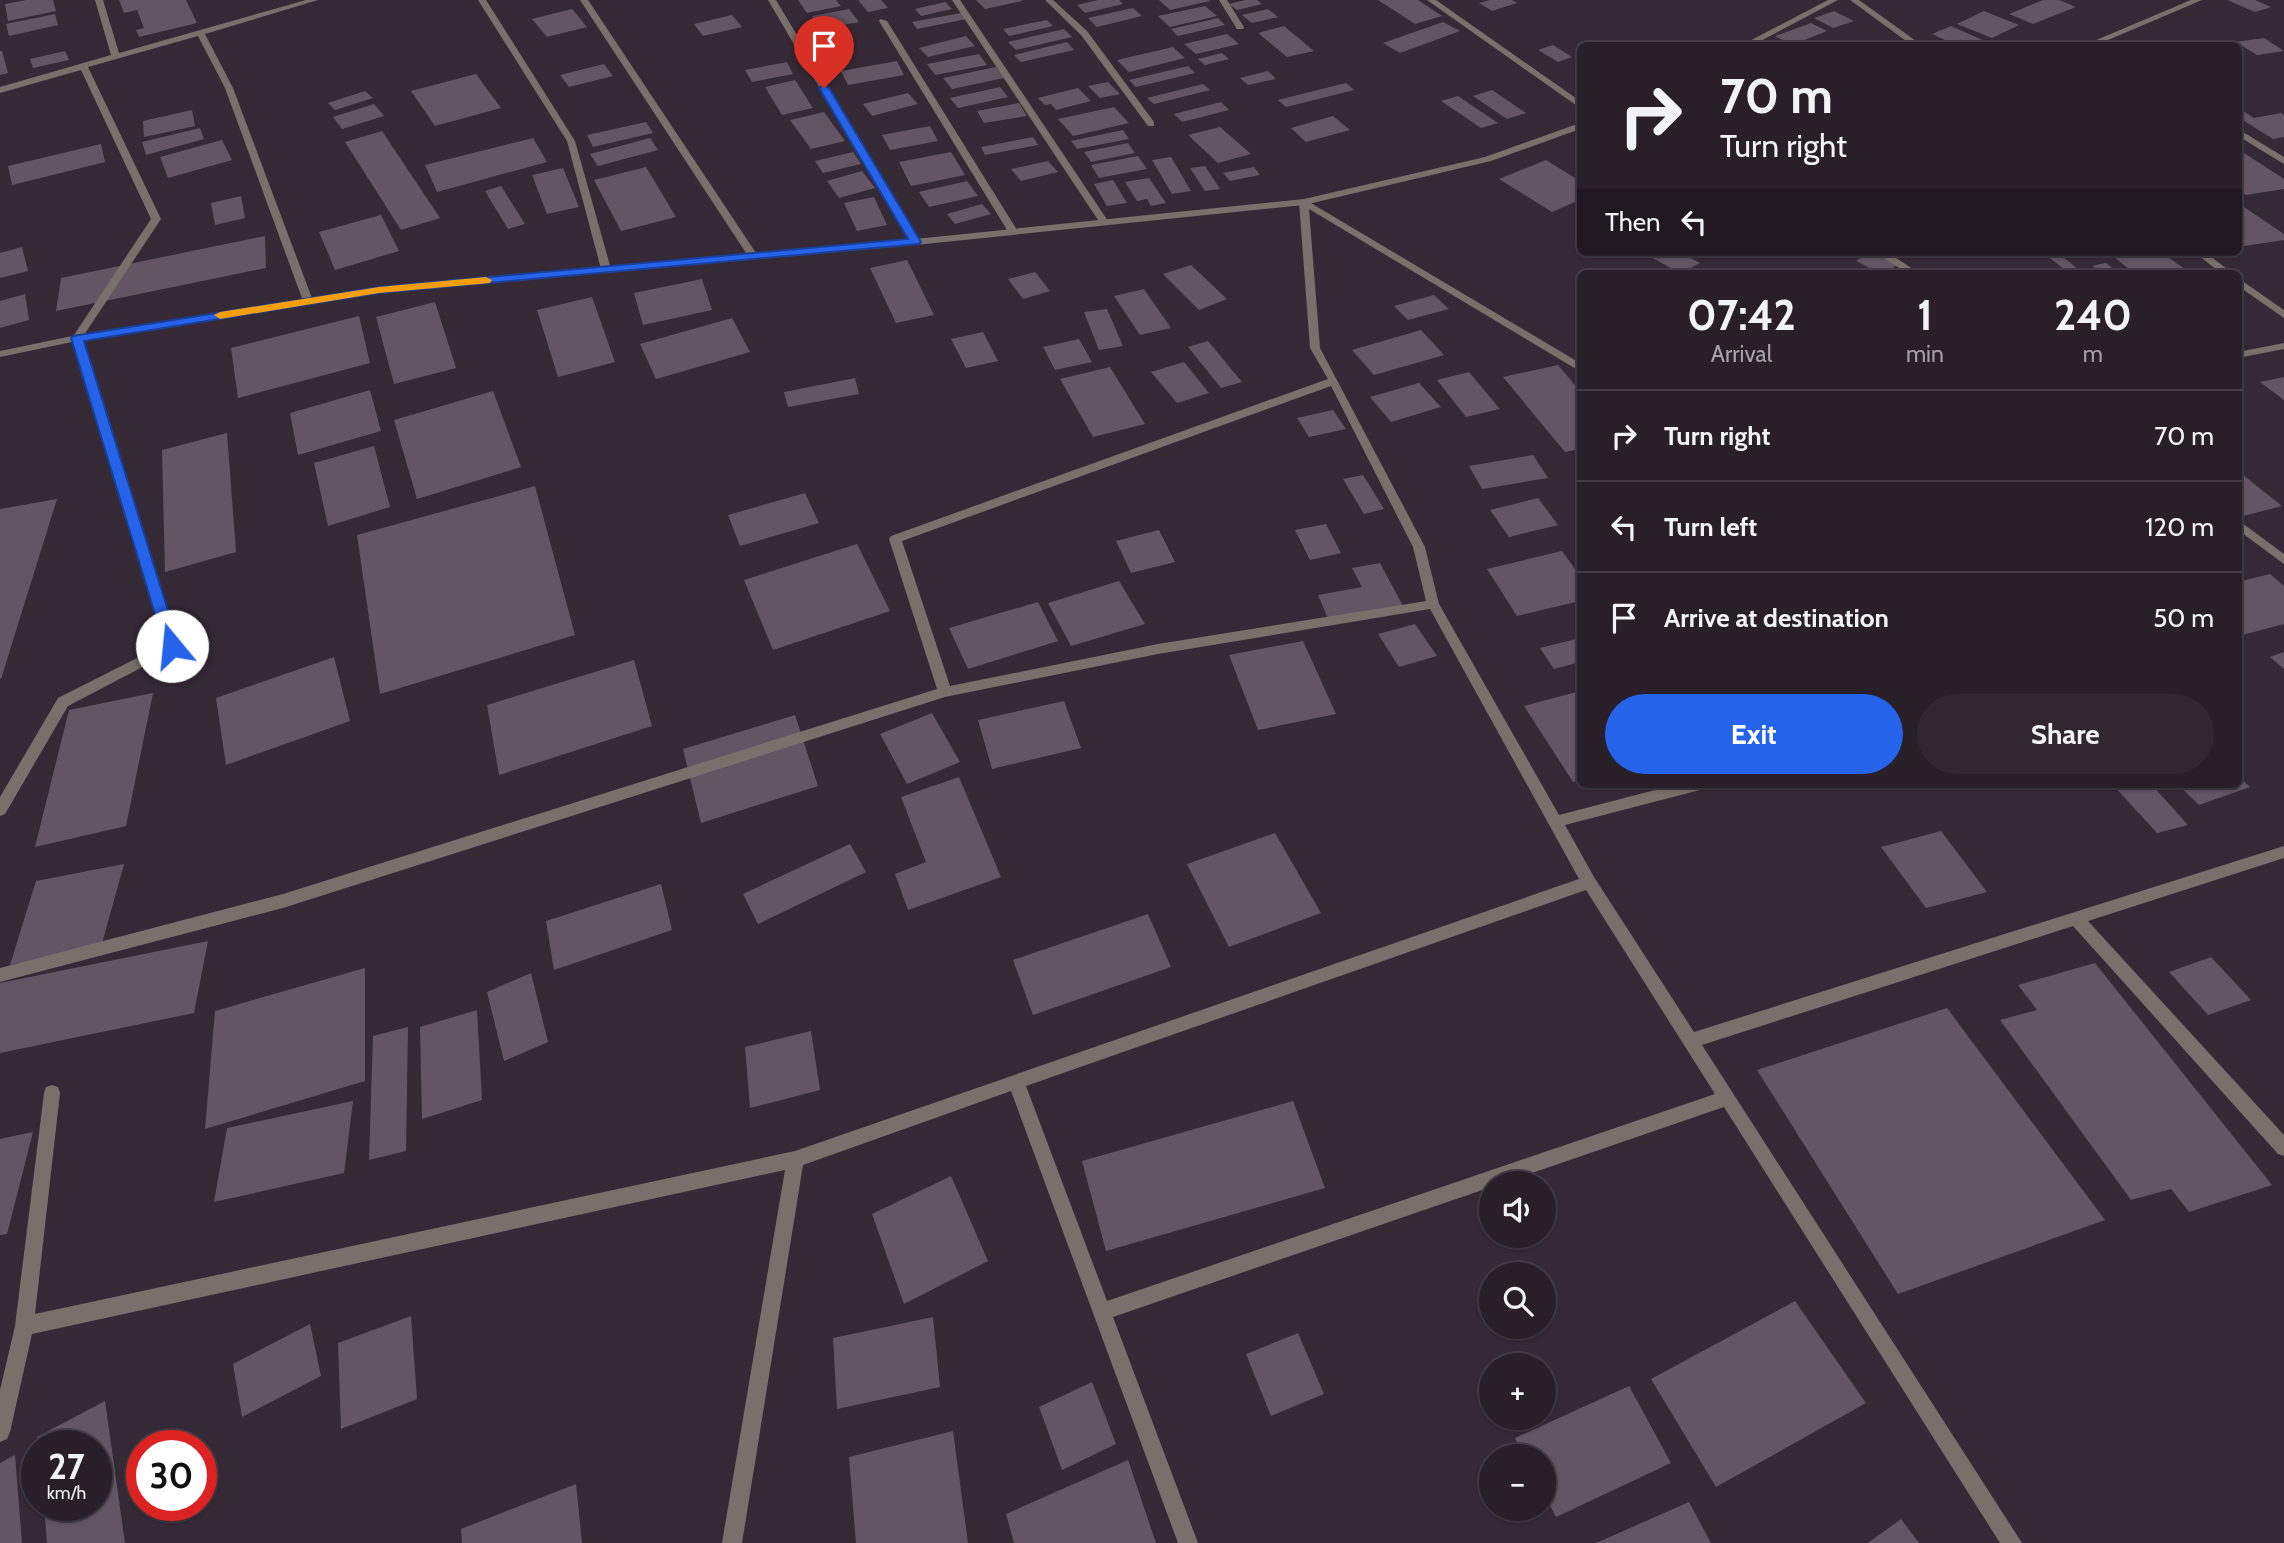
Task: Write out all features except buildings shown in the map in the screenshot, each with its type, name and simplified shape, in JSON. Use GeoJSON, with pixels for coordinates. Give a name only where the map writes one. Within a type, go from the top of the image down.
{"type":"FeatureCollection","features":[{"type":"Feature","properties":{"kind":"street"},"geometry":{"type":"LineString","coordinates":[[99,0],[116,57]]}},
{"type":"Feature","properties":{"kind":"street"},"geometry":{"type":"LineString","coordinates":[[0,90],[314,0]]}},
{"type":"Feature","properties":{"kind":"street"},"geometry":{"type":"LineString","coordinates":[[482,0],[571,141],[606,269]]}},
{"type":"Feature","properties":{"kind":"street"},"geometry":{"type":"LineString","coordinates":[[584,0],[753,256]]}},
{"type":"Feature","properties":{"kind":"street"},"geometry":{"type":"LineString","coordinates":[[772,0],[915,242]]}},
{"type":"Feature","properties":{"kind":"street"},"geometry":{"type":"LineString","coordinates":[[956,0],[1103,222]]}},
{"type":"Feature","properties":{"kind":"street"},"geometry":{"type":"LineString","coordinates":[[1049,0],[1084,33],[1151,124]]}},
{"type":"Feature","properties":{"kind":"street"},"geometry":{"type":"LineString","coordinates":[[1223,0],[1240,27]]}},
{"type":"Feature","properties":{"kind":"street"},"geometry":{"type":"LineString","coordinates":[[1431,0],[1577,103]]}},
{"type":"Feature","properties":{"kind":"street"},"geometry":{"type":"LineString","coordinates":[[1752,42],[1833,0]]}},
{"type":"Feature","properties":{"kind":"street"},"geometry":{"type":"LineString","coordinates":[[1854,0],[1913,42]]}},
{"type":"Feature","properties":{"kind":"street"},"geometry":{"type":"LineString","coordinates":[[2099,42],[2198,0]]}},
{"type":"Feature","properties":{"kind":"street"},"geometry":{"type":"LineString","coordinates":[[883,21],[1012,230]]}},
{"type":"Feature","properties":{"kind":"street"},"geometry":{"type":"LineString","coordinates":[[201,33],[229,88],[309,302]]}},
{"type":"Feature","properties":{"kind":"street"},"geometry":{"type":"LineString","coordinates":[[77,338],[156,219],[83,66]]}},
{"type":"Feature","properties":{"kind":"street"},"geometry":{"type":"LineString","coordinates":[[0,355],[77,338],[379,290],[915,242],[1304,202],[1488,159],[1577,127]]}},
{"type":"Feature","properties":{"kind":"street"},"geometry":{"type":"LineString","coordinates":[[2242,135],[2284,161]]}},
{"type":"Feature","properties":{"kind":"street"},"geometry":{"type":"LineString","coordinates":[[1304,202],[1577,365]]}},
{"type":"Feature","properties":{"kind":"street"},"geometry":{"type":"LineString","coordinates":[[1304,202],[1315,348],[1419,547],[1433,604],[1589,882],[2012,1543]]}},
{"type":"Feature","properties":{"kind":"street"},"geometry":{"type":"LineString","coordinates":[[1886,256],[1909,270]]}},
{"type":"Feature","properties":{"kind":"street"},"geometry":{"type":"LineString","coordinates":[[2204,256],[2223,270]]}},
{"type":"Feature","properties":{"kind":"street"},"geometry":{"type":"LineString","coordinates":[[2242,284],[2284,315]]}},
{"type":"Feature","properties":{"kind":"street"},"geometry":{"type":"LineString","coordinates":[[0,810],[63,702],[172,646],[77,338]]}},
{"type":"Feature","properties":{"kind":"street"},"geometry":{"type":"LineString","coordinates":[[2242,354],[2284,346]]}},
{"type":"Feature","properties":{"kind":"street"},"geometry":{"type":"LineString","coordinates":[[945,692],[895,539],[1334,381]]}},
{"type":"Feature","properties":{"kind":"street"},"geometry":{"type":"LineString","coordinates":[[2242,527],[2284,560]]}},
{"type":"Feature","properties":{"kind":"street"},"geometry":{"type":"LineString","coordinates":[[0,975],[283,901],[945,692],[1158,649],[1433,604]]}},
{"type":"Feature","properties":{"kind":"street"},"geometry":{"type":"LineString","coordinates":[[1555,822],[1685,788]]}},
{"type":"Feature","properties":{"kind":"street"},"geometry":{"type":"LineString","coordinates":[[1690,1041],[2284,852]]}},
{"type":"Feature","properties":{"kind":"street"},"geometry":{"type":"LineString","coordinates":[[24,1326],[795,1159],[1589,882]]}},
{"type":"Feature","properties":{"kind":"street"},"geometry":{"type":"LineString","coordinates":[[2075,918],[2284,1148]]}},
{"type":"Feature","properties":{"kind":"street"},"geometry":{"type":"LineString","coordinates":[[1016,1082],[1188,1543]]}},
{"type":"Feature","properties":{"kind":"street"},"geometry":{"type":"LineString","coordinates":[[0,1432],[24,1326],[52,1093]]}},
{"type":"Feature","properties":{"kind":"street"},"geometry":{"type":"LineString","coordinates":[[1102,1312],[1726,1098]]}},
{"type":"Feature","properties":{"kind":"street"},"geometry":{"type":"LineString","coordinates":[[732,1543],[795,1159]]}},
{"type":"Feature","properties":{"kind":"slow traffic"},"geometry":{"type":"LineString","coordinates":[[220,315],[379,290],[486,280]]}},
{"type":"Feature","properties":{"kind":"route"},"geometry":{"type":"LineString","coordinates":[[172,646],[77,338],[379,290],[915,242],[824,88]]}}]}
